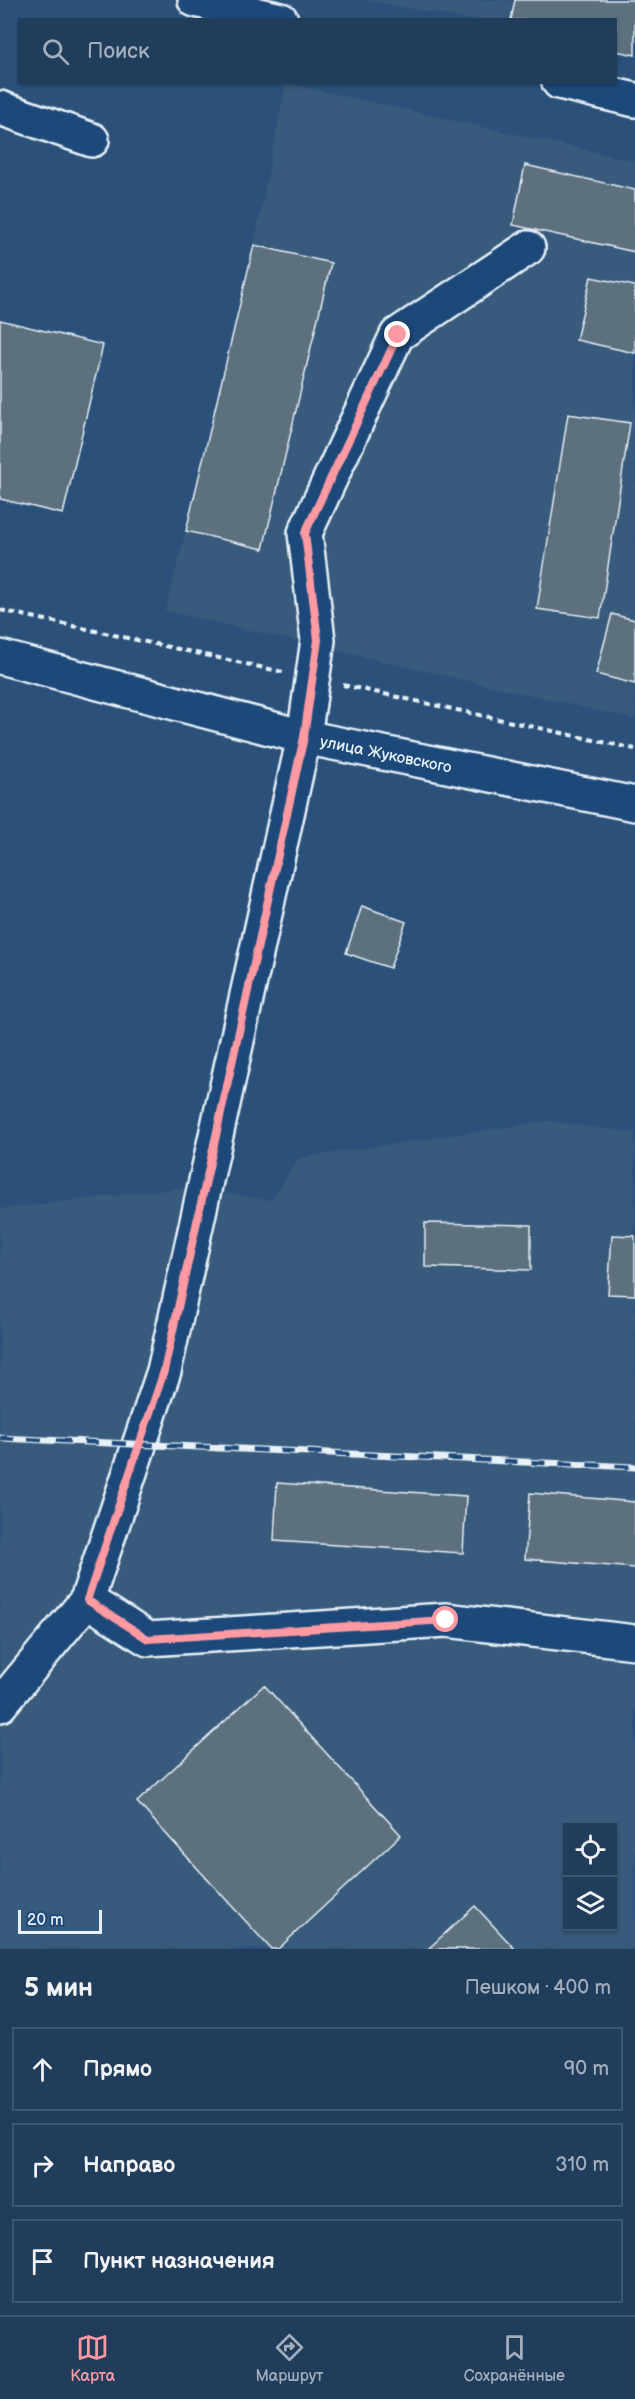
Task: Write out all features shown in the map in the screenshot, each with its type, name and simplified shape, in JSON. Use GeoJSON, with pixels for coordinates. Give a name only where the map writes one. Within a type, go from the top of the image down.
{"type":"FeatureCollection","features":[{"type":"Feature","properties":{"kind":"main road"},"geometry":{"type":"LineString","coordinates":[[195,0],[272,18]]}},
{"type":"Feature","properties":{"kind":"main road"},"geometry":{"type":"LineString","coordinates":[[567,84],[635,100]]}},
{"type":"Feature","properties":{"kind":"main road"},"geometry":{"type":"LineString","coordinates":[[0,108],[92,140]]}},
{"type":"Feature","properties":{"kind":"main road"},"geometry":{"type":"LineString","coordinates":[[0,1705],[87,1600],[164,1371],[304,737],[318,640],[305,533],[398,335],[528,248]]}},
{"type":"Feature","properties":{"kind":"main road","name":"улица Жуковского"},"geometry":{"type":"LineString","coordinates":[[0,657],[304,737],[635,804]]}},
{"type":"Feature","properties":{"kind":"main road"},"geometry":{"type":"LineString","coordinates":[[87,1600],[148,1639],[446,1620],[635,1641]]}},
{"type":"Feature","properties":{"kind":"shaded area"},"geometry":{"type":"Polygon","coordinates":[[[364,0],[635,0],[635,55],[617,51],[617,18],[460,18],[364,0]]]}},
{"type":"Feature","properties":{"kind":"shaded area"},"geometry":{"type":"Polygon","coordinates":[[[286,84],[635,161],[635,719],[165,611],[254,245],[286,84]]]}},
{"type":"Feature","properties":{"kind":"shaded area"},"geometry":{"type":"Polygon","coordinates":[[[548,1121],[635,1133],[635,1949],[0,1949],[0,1209],[180,1188],[272,1200],[299,1158],[548,1121]]]}},
{"type":"Feature","properties":{"kind":"building"},"geometry":{"type":"Polygon","coordinates":[[[515,0],[635,0],[635,55],[617,51],[617,18],[511,18],[515,0]]]}},
{"type":"Feature","properties":{"kind":"building"},"geometry":{"type":"Polygon","coordinates":[[[525,165],[635,190],[635,252],[513,225],[525,165]]]}},
{"type":"Feature","properties":{"kind":"building"},"geometry":{"type":"Polygon","coordinates":[[[254,245],[331,263],[263,549],[186,531],[254,245]]]}},
{"type":"Feature","properties":{"kind":"building"},"geometry":{"type":"Polygon","coordinates":[[[591,277],[635,286],[635,353],[576,340],[591,277]]]}},
{"type":"Feature","properties":{"kind":"building"},"geometry":{"type":"Polygon","coordinates":[[[0,320],[103,345],[63,514],[0,499],[0,320]]]}},
{"type":"Feature","properties":{"kind":"building"},"geometry":{"type":"Polygon","coordinates":[[[568,414],[630,423],[600,618],[537,609],[568,414]]]}},
{"type":"Feature","properties":{"kind":"building"},"geometry":{"type":"Polygon","coordinates":[[[612,614],[635,620],[635,684],[596,674],[612,614]]]}},
{"type":"Feature","properties":{"kind":"building"},"geometry":{"type":"Polygon","coordinates":[[[362,906],[406,922],[390,968],[346,953],[362,906]]]}},
{"type":"Feature","properties":{"kind":"building"},"geometry":{"type":"Polygon","coordinates":[[[425,1223],[531,1225],[531,1270],[425,1267],[425,1223]]]}},
{"type":"Feature","properties":{"kind":"building"},"geometry":{"type":"Polygon","coordinates":[[[612,1235],[635,1236],[635,1295],[608,1294],[612,1235]]]}},
{"type":"Feature","properties":{"kind":"building"},"geometry":{"type":"Polygon","coordinates":[[[277,1483],[466,1496],[463,1553],[274,1541],[277,1483]]]}},
{"type":"Feature","properties":{"kind":"building"},"geometry":{"type":"Polygon","coordinates":[[[530,1493],[635,1502],[635,1568],[525,1559],[530,1493]]]}},
{"type":"Feature","properties":{"kind":"building"},"geometry":{"type":"Polygon","coordinates":[[[264,1685],[401,1835],[278,1949],[271,1949],[137,1802],[264,1685]]]}},
{"type":"Feature","properties":{"kind":"building"},"geometry":{"type":"Polygon","coordinates":[[[475,1906],[515,1949],[428,1949],[475,1906]]]}},
{"type":"Feature","properties":{"kind":"railway"},"geometry":{"type":"LineString","coordinates":[[0,1438],[635,1467]]}},
{"type":"Feature","properties":{"kind":"route"},"geometry":{"type":"LineString","coordinates":[[398,335],[305,533],[318,640],[304,737],[164,1371],[87,1600],[148,1639],[446,1620]]}}]}
